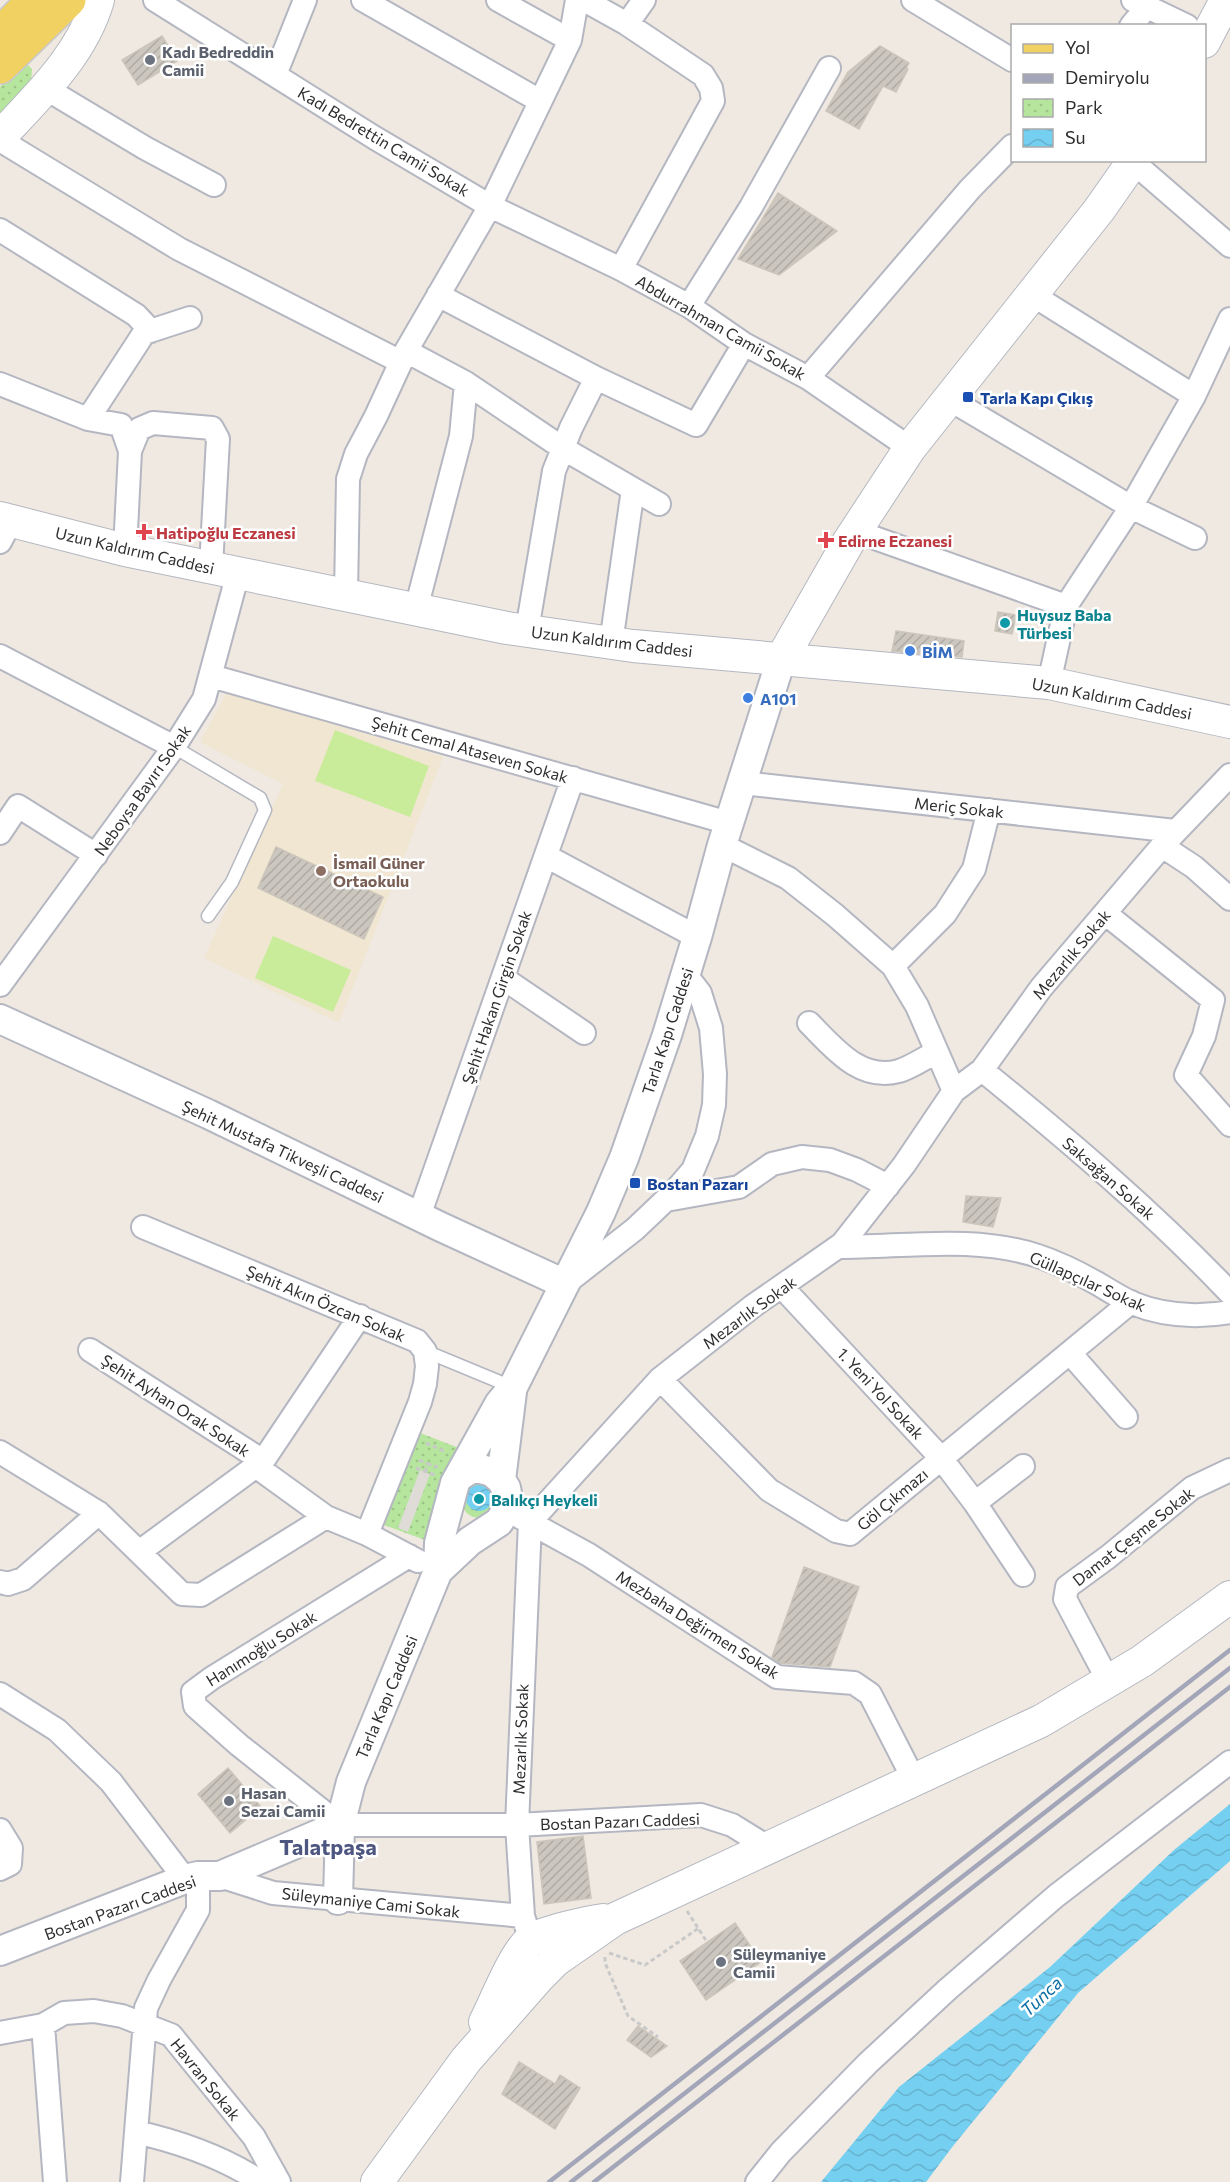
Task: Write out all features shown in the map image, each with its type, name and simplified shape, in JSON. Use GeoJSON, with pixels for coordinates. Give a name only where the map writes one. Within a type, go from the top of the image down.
{"type":"FeatureCollection","features":[{"type":"Feature","properties":{"kind":"main road"},"geometry":{"type":"LineString","coordinates":[[0,34],[34,0]]}},
{"type":"Feature","properties":{"kind":"main road"},"geometry":{"type":"LineString","coordinates":[[0,67],[69,0]]}},
{"type":"Feature","properties":{"kind":"main road"},"geometry":{"type":"LineString","coordinates":[[0,138],[45,88],[80,44],[98,0]]}},
{"type":"Feature","properties":{"kind":"main road"},"geometry":{"type":"LineString","coordinates":[[1206,27],[1226,0]]}},
{"type":"Feature","properties":{"kind":"main road"},"geometry":{"type":"LineString","coordinates":[[781,660],[855,531],[910,448],[1099,210],[1132,162]]}},
{"type":"Feature","properties":{"kind":"main road","name":"Uzun Kaldırım Caddesi"},"geometry":{"type":"LineString","coordinates":[[4,527],[527,630],[611,643],[781,660],[1049,682],[1230,722]]}},
{"type":"Feature","properties":{"kind":"main road"},"geometry":{"type":"LineString","coordinates":[[377,2182],[466,2060],[532,1951],[615,1919],[1041,1721],[1109,1682],[1230,1597]]}},
{"type":"Feature","properties":{"kind":"street"},"geometry":{"type":"LineString","coordinates":[[80,44],[116,0]]}},
{"type":"Feature","properties":{"kind":"street","name":"Kadı Bedrettin Camii Sokak"},"geometry":{"type":"LineString","coordinates":[[155,0],[375,138],[490,206],[621,269]]}},
{"type":"Feature","properties":{"kind":"street"},"geometry":{"type":"LineString","coordinates":[[275,75],[305,0]]}},
{"type":"Feature","properties":{"kind":"street"},"geometry":{"type":"LineString","coordinates":[[363,0],[540,101]]}},
{"type":"Feature","properties":{"kind":"street"},"geometry":{"type":"LineString","coordinates":[[498,0],[570,40]]}},
{"type":"Feature","properties":{"kind":"street"},"geometry":{"type":"LineString","coordinates":[[346,594],[348,479],[356,454],[404,356],[490,206],[570,40],[578,0]]}},
{"type":"Feature","properties":{"kind":"street","name":"Abdurrahman Camii Sokak"},"geometry":{"type":"LineString","coordinates":[[584,0],[627,24],[703,75],[711,88],[713,101],[621,269],[689,306],[744,344],[808,378],[910,448]]}},
{"type":"Feature","properties":{"kind":"street"},"geometry":{"type":"LineString","coordinates":[[627,24],[644,0]]}},
{"type":"Feature","properties":{"kind":"street"},"geometry":{"type":"LineString","coordinates":[[913,0],[1011,59]]}},
{"type":"Feature","properties":{"kind":"street"},"geometry":{"type":"LineString","coordinates":[[1132,24],[1139,4],[1180,24]]}},
{"type":"Feature","properties":{"kind":"street"},"geometry":{"type":"LineString","coordinates":[[689,306],[751,207],[829,68]]}},
{"type":"Feature","properties":{"kind":"street"},"geometry":{"type":"LineString","coordinates":[[45,88],[145,148],[214,185]]}},
{"type":"Feature","properties":{"kind":"street"},"geometry":{"type":"LineString","coordinates":[[0,138],[179,249],[466,383],[564,449],[660,504]]}},
{"type":"Feature","properties":{"kind":"street"},"geometry":{"type":"LineString","coordinates":[[808,378],[970,189],[1011,147]]}},
{"type":"Feature","properties":{"kind":"street"},"geometry":{"type":"LineString","coordinates":[[1134,162],[1230,246]]}},
{"type":"Feature","properties":{"kind":"street"},"geometry":{"type":"LineString","coordinates":[[0,230],[136,315],[151,331]]}},
{"type":"Feature","properties":{"kind":"street"},"geometry":{"type":"LineString","coordinates":[[1031,294],[1194,396]]}},
{"type":"Feature","properties":{"kind":"street"},"geometry":{"type":"LineString","coordinates":[[438,295],[596,378],[696,425],[744,344]]}},
{"type":"Feature","properties":{"kind":"street"},"geometry":{"type":"LineString","coordinates":[[88,419],[144,333],[190,318]]}},
{"type":"Feature","properties":{"kind":"street"},"geometry":{"type":"LineString","coordinates":[[1049,682],[1066,606],[1131,507],[1194,396],[1230,319]]}},
{"type":"Feature","properties":{"kind":"street"},"geometry":{"type":"LineString","coordinates":[[527,630],[554,471],[571,428],[596,378]]}},
{"type":"Feature","properties":{"kind":"street"},"geometry":{"type":"LineString","coordinates":[[416,609],[461,436],[466,383]]}},
{"type":"Feature","properties":{"kind":"street"},"geometry":{"type":"LineString","coordinates":[[0,384],[88,419],[121,425],[130,451],[125,550]]}},
{"type":"Feature","properties":{"kind":"street"},"geometry":{"type":"LineString","coordinates":[[949,399],[1131,507],[1195,537]]}},
{"type":"Feature","properties":{"kind":"street","name":"Neboysa Bayırı Sokak"},"geometry":{"type":"LineString","coordinates":[[0,985],[174,747],[204,699],[211,676],[225,570],[218,438],[212,428],[153,423],[139,429],[130,451]]}},
{"type":"Feature","properties":{"kind":"street"},"geometry":{"type":"LineString","coordinates":[[611,643],[633,489]]}},
{"type":"Feature","properties":{"kind":"street"},"geometry":{"type":"LineString","coordinates":[[855,531],[1066,606]]}},
{"type":"Feature","properties":{"kind":"street"},"geometry":{"type":"LineString","coordinates":[[0,656],[174,747]]}},
{"type":"Feature","properties":{"kind":"street","name":"Tarla Kapı Caddesi"},"geometry":{"type":"LineString","coordinates":[[340,1825],[351,1782],[438,1571],[439,1543],[450,1485],[499,1404],[513,1387],[565,1284],[624,1158],[668,1035],[726,834],[781,660]]}},
{"type":"Feature","properties":{"kind":"street","name":"Şehit Cemal Ataseven Sokak"},"geometry":{"type":"LineString","coordinates":[[211,676],[573,778],[726,834],[835,915],[893,966],[917,1006],[954,1091]]}},
{"type":"Feature","properties":{"kind":"street","name":"Mezarlık Sokak"},"geometry":{"type":"LineString","coordinates":[[532,1951],[517,1825],[508,1520],[660,1379],[753,1306],[839,1247],[888,1186],[954,1091],[982,1070],[1041,988],[1168,838],[1230,775]]}},
{"type":"Feature","properties":{"kind":"street","name":"Şehit Hakan Girgin Sokak"},"geometry":{"type":"LineString","coordinates":[[419,1216],[573,778]]}},
{"type":"Feature","properties":{"kind":"street","name":"Meriç Sokak"},"geometry":{"type":"LineString","coordinates":[[743,783],[989,810],[1168,838]]}},
{"type":"Feature","properties":{"kind":"street"},"geometry":{"type":"LineString","coordinates":[[0,834],[18,806],[96,855]]}},
{"type":"Feature","properties":{"kind":"street"},"geometry":{"type":"LineString","coordinates":[[893,966],[945,914],[974,869],[989,810]]}},
{"type":"Feature","properties":{"kind":"street"},"geometry":{"type":"LineString","coordinates":[[1168,838],[1194,867],[1230,899]]}},
{"type":"Feature","properties":{"kind":"street"},"geometry":{"type":"LineString","coordinates":[[546,856],[697,937]]}},
{"type":"Feature","properties":{"kind":"street"},"geometry":{"type":"LineString","coordinates":[[1106,914],[1213,1000],[1204,1036],[1186,1075],[1230,1125]]}},
{"type":"Feature","properties":{"kind":"street"},"geometry":{"type":"LineString","coordinates":[[565,1284],[635,1229],[666,1200],[693,1170],[707,1136],[714,1105],[715,1074],[711,1028],[700,993],[686,975]]}},
{"type":"Feature","properties":{"kind":"street"},"geometry":{"type":"LineString","coordinates":[[503,978],[584,1033]]}},
{"type":"Feature","properties":{"kind":"street","name":"Şehit Mustafa Tikveşli Caddesi"},"geometry":{"type":"LineString","coordinates":[[0,1019],[208,1114],[565,1284]]}},
{"type":"Feature","properties":{"kind":"street"},"geometry":{"type":"LineString","coordinates":[[809,1023],[830,1045],[859,1069],[885,1073],[899,1071],[937,1052]]}},
{"type":"Feature","properties":{"kind":"street","name":"Saksağan Sokak"},"geometry":{"type":"LineString","coordinates":[[982,1070],[1178,1238],[1230,1293]]}},
{"type":"Feature","properties":{"kind":"street"},"geometry":{"type":"LineString","coordinates":[[666,1200],[739,1187],[772,1164],[802,1157],[830,1160],[857,1170],[888,1186]]}},
{"type":"Feature","properties":{"kind":"street","name":"Şehit Akın Özcan Sokak"},"geometry":{"type":"LineString","coordinates":[[143,1227],[417,1341],[425,1351],[427,1366],[420,1402],[367,1534]]}},
{"type":"Feature","properties":{"kind":"street","name":"Güllapçılar Sokak"},"geometry":{"type":"LineString","coordinates":[[839,1247],[889,1247],[943,1242],[999,1248],[1038,1256],[1088,1278],[1131,1302],[1161,1312],[1188,1316],[1230,1312]]}},
{"type":"Feature","properties":{"kind":"street","name":"1. Yeni Yol Sokak"},"geometry":{"type":"LineString","coordinates":[[782,1287],[941,1458],[975,1503],[1023,1575]]}},
{"type":"Feature","properties":{"kind":"street","name":"Göl Çıkmazı"},"geometry":{"type":"LineString","coordinates":[[660,1379],[769,1490],[836,1531],[850,1534],[1131,1302]]}},
{"type":"Feature","properties":{"kind":"street"},"geometry":{"type":"LineString","coordinates":[[139,1552],[260,1464],[360,1316]]}},
{"type":"Feature","properties":{"kind":"street","name":"Şehit Ayhan Orak Sokak"},"geometry":{"type":"LineString","coordinates":[[90,1350],[260,1464],[326,1517],[367,1534],[438,1571]]}},
{"type":"Feature","properties":{"kind":"street"},"geometry":{"type":"LineString","coordinates":[[1070,1353],[1126,1417]]}},
{"type":"Feature","properties":{"kind":"street","name":"Tarla Kapı Caddesi"},"geometry":{"type":"LineString","coordinates":[[438,1571],[470,1541],[508,1520],[508,1498],[501,1480],[513,1387]]}},
{"type":"Feature","properties":{"kind":"street"},"geometry":{"type":"LineString","coordinates":[[0,1452],[99,1514],[182,1594],[201,1595],[326,1517]]}},
{"type":"Feature","properties":{"kind":"street"},"geometry":{"type":"LineString","coordinates":[[975,1503],[1023,1466]]}},
{"type":"Feature","properties":{"kind":"street"},"geometry":{"type":"LineString","coordinates":[[501,1480],[492,1472],[471,1469],[450,1485],[454,1514],[474,1528],[508,1520]]}},
{"type":"Feature","properties":{"kind":"street","name":"Damat Çeşme Sokak"},"geometry":{"type":"LineString","coordinates":[[1109,1682],[1065,1599],[1067,1587],[1108,1557],[1192,1488],[1230,1470]]}},
{"type":"Feature","properties":{"kind":"street"},"geometry":{"type":"LineString","coordinates":[[0,1581],[8,1584],[23,1579],[99,1514]]}},
{"type":"Feature","properties":{"kind":"street","name":"Mezbaha Değirmen Sokak"},"geometry":{"type":"LineString","coordinates":[[508,1520],[589,1555],[777,1677],[854,1683],[870,1694],[914,1780]]}},
{"type":"Feature","properties":{"kind":"street","name":"Hanımoğlu Sokak"},"geometry":{"type":"LineString","coordinates":[[340,1825],[239,1745],[195,1706],[194,1692],[409,1556]]}},
{"type":"Feature","properties":{"kind":"street"},"geometry":{"type":"LineString","coordinates":[[0,1694],[57,1730],[111,1782],[201,1877],[198,1910],[159,1980],[147,2008],[132,2182]]}},
{"type":"Feature","properties":{"kind":"street"},"geometry":{"type":"LineString","coordinates":[[757,2182],[780,2152],[868,2063],[948,1989],[1056,1896],[1230,1762]]}},
{"type":"Feature","properties":{"kind":"street","name":"Bostan Pazarı Caddesi"},"geometry":{"type":"LineString","coordinates":[[0,1951],[340,1825],[517,1825],[701,1815],[732,1825],[769,1848]]}},
{"type":"Feature","properties":{"kind":"street"},"geometry":{"type":"LineString","coordinates":[[338,1900],[340,1825]]}},
{"type":"Feature","properties":{"kind":"street"},"geometry":{"type":"LineString","coordinates":[[0,1830],[11,1848],[10,1864],[0,1869]]}},
{"type":"Feature","properties":{"kind":"street","name":"Süleymaniye Cami Sokak"},"geometry":{"type":"LineString","coordinates":[[201,1877],[273,1893],[338,1900],[532,1951]]}},
{"type":"Feature","properties":{"kind":"street","name":"Havran Sokak"},"geometry":{"type":"LineString","coordinates":[[0,2033],[43,2025],[64,2013],[94,2011],[122,2016],[171,2035],[254,2137],[279,2182]]}},
{"type":"Feature","properties":{"kind":"street"},"geometry":{"type":"LineString","coordinates":[[43,2025],[55,2182]]}},
{"type":"Feature","properties":{"kind":"street"},"geometry":{"type":"LineString","coordinates":[[136,2132],[170,2139],[204,2152],[243,2170],[261,2182]]}},
{"type":"Feature","properties":{"kind":"lane"},"geometry":{"type":"LineString","coordinates":[[174,747],[260,798],[265,810],[232,882],[208,916]]}},
{"type":"Feature","properties":{"kind":"lane"},"geometry":{"type":"LineString","coordinates":[[425,1351],[513,1387]]}},
{"type":"Feature","properties":{"kind":"path"},"geometry":{"type":"LineString","coordinates":[[424,1442],[446,1451],[440,1468],[428,1464],[418,1459],[424,1442]]}},
{"type":"Feature","properties":{"kind":"path"},"geometry":{"type":"LineString","coordinates":[[425,1472],[428,1464]]}},
{"type":"Feature","properties":{"kind":"path"},"geometry":{"type":"LineString","coordinates":[[412,1467],[450,1485]]}},
{"type":"Feature","properties":{"kind":"path"},"geometry":{"type":"LineString","coordinates":[[687,1910],[707,1942]]}},
{"type":"Feature","properties":{"kind":"path"},"geometry":{"type":"LineString","coordinates":[[658,2037],[628,2016],[605,1963],[605,1950],[645,1965],[699,1928]]}},
{"type":"Feature","properties":{"kind":"shaded area","name":"İsmail Güner Ortaokulu"},"geometry":{"type":"Polygon","coordinates":[[[227,692],[443,757],[339,1023],[204,958],[283,784],[200,742],[227,692]]]}},
{"type":"Feature","properties":{"kind":"shaded area"},"geometry":{"type":"Polygon","coordinates":[[[420,1470],[430,1474],[408,1532],[398,1528],[420,1470]]]}},
{"type":"Feature","properties":{"kind":"green space"},"geometry":{"type":"Polygon","coordinates":[[[24,61],[32,69],[31,85],[0,128],[0,87],[24,61]]]}},
{"type":"Feature","properties":{"kind":"green space"},"geometry":{"type":"Polygon","coordinates":[[[335,730],[429,766],[410,817],[315,781],[335,730]]]}},
{"type":"Feature","properties":{"kind":"green space"},"geometry":{"type":"Polygon","coordinates":[[[273,936],[351,970],[333,1012],[255,978],[273,936]]]}},
{"type":"Feature","properties":{"kind":"green space"},"geometry":{"type":"Polygon","coordinates":[[[415,1431],[459,1448],[425,1540],[383,1523],[415,1431]]]}},
{"type":"Feature","properties":{"kind":"green space"},"geometry":{"type":"Polygon","coordinates":[[[482,1480],[499,1497],[485,1518],[473,1517],[467,1513],[461,1503],[465,1486],[482,1480]]]}},
{"type":"Feature","properties":{"kind":"water"},"geometry":{"type":"Polygon","coordinates":[[[479,1485],[488,1489],[492,1498],[488,1507],[479,1511],[470,1507],[466,1498],[470,1489],[479,1485]]]}},
{"type":"Feature","properties":{"kind":"water","name":"Tunca"},"geometry":{"type":"Polygon","coordinates":[[[1230,1804],[1230,1861],[1078,1993],[926,2182],[821,2182],[899,2087],[1050,1967],[1174,1850],[1230,1804]]]}},
{"type":"Feature","properties":{"kind":"building","name":"Kadı Bedreddin Camii"},"geometry":{"type":"Polygon","coordinates":[[[162,36],[177,61],[138,85],[122,60],[162,36]]]}},
{"type":"Feature","properties":{"kind":"building"},"geometry":{"type":"Polygon","coordinates":[[[880,46],[909,63],[906,68],[908,69],[896,92],[883,86],[859,129],[826,111],[848,72],[880,46]]]}},
{"type":"Feature","properties":{"kind":"building"},"geometry":{"type":"Polygon","coordinates":[[[778,193],[837,231],[779,275],[738,259],[778,193]]]}},
{"type":"Feature","properties":{"kind":"building","name":"Huysuz Baba Türbesi"},"geometry":{"type":"Polygon","coordinates":[[[998,612],[1016,615],[1012,634],[995,631],[998,612]]]}},
{"type":"Feature","properties":{"kind":"building"},"geometry":{"type":"Polygon","coordinates":[[[896,631],[964,641],[962,657],[892,651],[896,631]]]}},
{"type":"Feature","properties":{"kind":"building"},"geometry":{"type":"Polygon","coordinates":[[[276,847],[383,897],[364,939],[258,888],[276,847]]]}},
{"type":"Feature","properties":{"kind":"building"},"geometry":{"type":"Polygon","coordinates":[[[966,1196],[1001,1198],[993,1227],[963,1222],[966,1196]]]}},
{"type":"Feature","properties":{"kind":"building"},"geometry":{"type":"Polygon","coordinates":[[[804,1567],[859,1587],[830,1667],[780,1663],[772,1657],[804,1567]]]}},
{"type":"Feature","properties":{"kind":"building","name":"Hasan Sezai Camii"},"geometry":{"type":"Polygon","coordinates":[[[228,1768],[261,1807],[230,1833],[198,1794],[228,1768]]]}},
{"type":"Feature","properties":{"kind":"building"},"geometry":{"type":"Polygon","coordinates":[[[583,1836],[591,1898],[544,1904],[537,1842],[583,1836]]]}},
{"type":"Feature","properties":{"kind":"building","name":"Süleymaniye Camii"},"geometry":{"type":"Polygon","coordinates":[[[735,1923],[761,1962],[706,2000],[680,1961],[735,1923]]]}},
{"type":"Feature","properties":{"kind":"building"},"geometry":{"type":"Polygon","coordinates":[[[638,2026],[667,2046],[651,2057],[627,2040],[638,2026]]]}},
{"type":"Feature","properties":{"kind":"building"},"geometry":{"type":"Polygon","coordinates":[[[519,2062],[555,2084],[560,2075],[580,2088],[555,2129],[502,2094],[519,2062]]]}},
{"type":"Feature","properties":{"kind":"railway"},"geometry":{"type":"LineString","coordinates":[[549,2182],[1230,1650]]}},
{"type":"Feature","properties":{"kind":"railway"},"geometry":{"type":"LineString","coordinates":[[571,2182],[1230,1668]]}},
{"type":"Feature","properties":{"kind":"railway"},"geometry":{"type":"LineString","coordinates":[[594,2182],[1230,1687]]}},
{"type":"Feature","properties":{"kind":"place","name":"Kadı Bedreddin Camii"},"geometry":{"type":"Point","coordinates":[150,60]}},
{"type":"Feature","properties":{"kind":"place","name":"Tarla Kapı Çıkış"},"geometry":{"type":"Point","coordinates":[968,397]}},
{"type":"Feature","properties":{"kind":"place","name":"Hatipoğlu Eczanesi"},"geometry":{"type":"Point","coordinates":[144,532]}},
{"type":"Feature","properties":{"kind":"place","name":"Edirne Eczanesi"},"geometry":{"type":"Point","coordinates":[826,540]}},
{"type":"Feature","properties":{"kind":"place","name":"Huysuz Baba Türbesi"},"geometry":{"type":"Point","coordinates":[1005,623]}},
{"type":"Feature","properties":{"kind":"place","name":"BİM"},"geometry":{"type":"Point","coordinates":[910,651]}},
{"type":"Feature","properties":{"kind":"place","name":"A101"},"geometry":{"type":"Point","coordinates":[748,698]}},
{"type":"Feature","properties":{"kind":"place","name":"İsmail Güner Ortaokulu"},"geometry":{"type":"Point","coordinates":[321,871]}},
{"type":"Feature","properties":{"kind":"place","name":"Bostan Pazarı"},"geometry":{"type":"Point","coordinates":[635,1183]}},
{"type":"Feature","properties":{"kind":"place","name":"Balıkçı Heykeli"},"geometry":{"type":"Point","coordinates":[479,1499]}},
{"type":"Feature","properties":{"kind":"place","name":"Hasan Sezai Camii"},"geometry":{"type":"Point","coordinates":[229,1801]}},
{"type":"Feature","properties":{"kind":"place","name":"Süleymaniye Camii"},"geometry":{"type":"Point","coordinates":[721,1962]}},
{"type":"Feature","properties":{"kind":"district","name":"Talatpaşa"},"geometry":{"type":"Point","coordinates":[328,1846]}}]}
